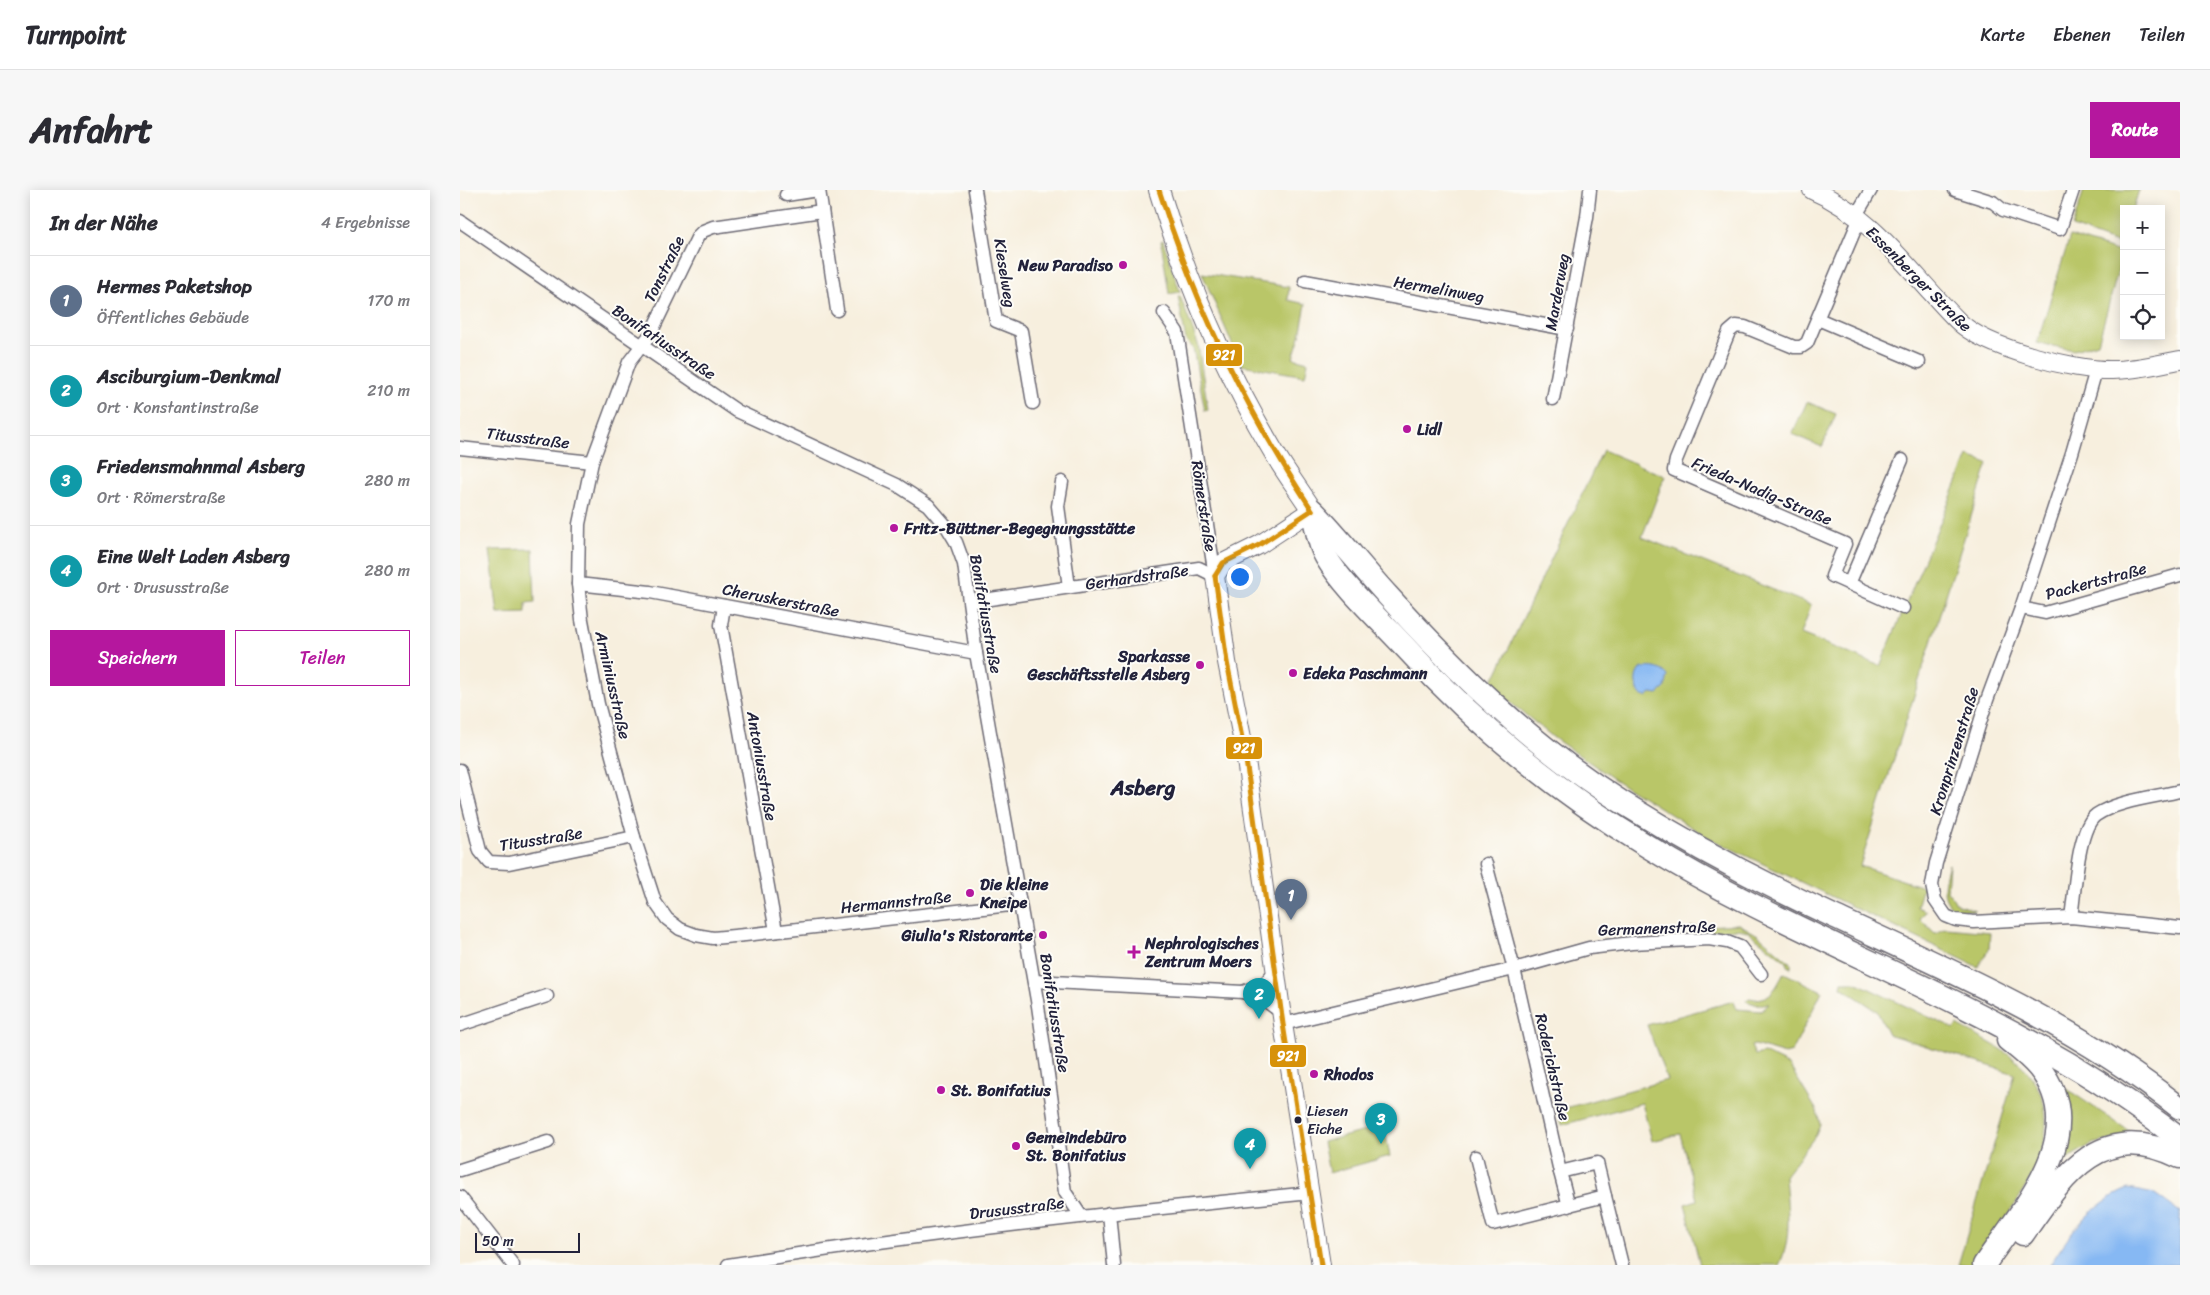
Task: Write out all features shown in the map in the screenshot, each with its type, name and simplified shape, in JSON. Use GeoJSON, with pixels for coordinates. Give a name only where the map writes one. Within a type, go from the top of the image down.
{"type":"FeatureCollection","features":[{"type":"Feature","properties":{"kind":"highway"},"geometry":{"type":"LineString","coordinates":[[1312,510],[1325,556],[1354,591],[1446,688],[1486,727],[1545,776],[1646,846],[1688,870],[1820,938],[1976,1013],[2053,1054],[2133,1104],[2180,1140]]}},
{"type":"Feature","properties":{"kind":"highway"},"geometry":{"type":"LineString","coordinates":[[1312,510],[1388,596],[1475,686],[1558,757],[1592,782],[1697,847],[1755,877],[1943,966],[2037,1013],[2171,1096],[2180,1108]]}},
{"type":"Feature","properties":{"kind":"highway"},"geometry":{"type":"LineString","coordinates":[[1976,1013],[2039,1068],[2052,1090],[2058,1119],[2058,1135],[2050,1163],[1984,1265]]}},
{"type":"Feature","properties":{"kind":"highway"},"geometry":{"type":"LineString","coordinates":[[2001,1265],[2055,1188],[2075,1166],[2092,1155],[2112,1147],[2135,1142],[2161,1148],[2180,1157]]}},
{"type":"Feature","properties":{"kind":"main road"},"geometry":{"type":"LineString","coordinates":[[1159,190],[1181,257],[1224,355],[1272,450],[1312,510]]}},
{"type":"Feature","properties":{"kind":"street"},"geometry":{"type":"LineString","coordinates":[[790,216],[786,192],[818,190],[837,310]]}},
{"type":"Feature","properties":{"kind":"street","name":"Kieselweg"},"geometry":{"type":"LineString","coordinates":[[975,190],[996,321],[1022,331],[1033,403]]}},
{"type":"Feature","properties":{"kind":"street","name":"Marderweg"},"geometry":{"type":"LineString","coordinates":[[1553,399],[1567,329],[1590,190]]}},
{"type":"Feature","properties":{"kind":"street","name":"Essenberger Straße"},"geometry":{"type":"LineString","coordinates":[[1812,190],[1857,219],[1897,254],[1959,323],[1984,339],[2031,356],[2096,370],[2130,369],[2180,360]]}},
{"type":"Feature","properties":{"kind":"street","name":"Frieda-Nadig-Straße"},"geometry":{"type":"LineString","coordinates":[[1863,552],[1674,470],[1676,460],[1729,332],[1736,326],[1745,327],[1794,347],[1801,347],[1807,343],[1857,219],[1871,190]]}},
{"type":"Feature","properties":{"kind":"street"},"geometry":{"type":"LineString","coordinates":[[1955,190],[1993,202],[2003,210],[2060,228],[2073,190]]}},
{"type":"Feature","properties":{"kind":"street","name":"Tonstraße"},"geometry":{"type":"LineString","coordinates":[[641,346],[650,335],[694,241],[703,231],[713,227],[822,211]]}},
{"type":"Feature","properties":{"kind":"street","name":"Bonifatiusstraße"},"geometry":{"type":"LineString","coordinates":[[460,221],[737,411],[897,485],[928,505],[939,516],[956,542],[964,564],[976,653],[1034,981],[1065,1192],[1081,1216]]}},
{"type":"Feature","properties":{"kind":"street","name":"Hermelinweg"},"geometry":{"type":"LineString","coordinates":[[1306,281],[1567,329]]}},
{"type":"Feature","properties":{"kind":"street","name":"Römerstraße"},"geometry":{"type":"LineString","coordinates":[[1164,313],[1177,332],[1227,662],[1245,753],[1321,1265]]}},
{"type":"Feature","properties":{"kind":"street"},"geometry":{"type":"LineString","coordinates":[[1818,319],[1919,362]]}},
{"type":"Feature","properties":{"kind":"street","name":"Arminiusstraße"},"geometry":{"type":"LineString","coordinates":[[641,346],[629,362],[592,462],[579,524],[578,584],[582,620],[598,704],[634,837],[655,902],[667,918],[680,929],[713,938],[776,931]]}},
{"type":"Feature","properties":{"kind":"street","name":"Kronprinzenstraße"},"geometry":{"type":"LineString","coordinates":[[2096,370],[2072,453],[2021,608],[1986,700],[1936,863],[1933,876],[1933,892],[1939,909],[1946,916],[1956,920],[1974,922],[2071,917],[2180,928]]}},
{"type":"Feature","properties":{"kind":"street","name":"Titusstraße"},"geometry":{"type":"LineString","coordinates":[[460,448],[592,462]]}},
{"type":"Feature","properties":{"kind":"street"},"geometry":{"type":"LineString","coordinates":[[1849,584],[1902,460]]}},
{"type":"Feature","properties":{"kind":"street"},"geometry":{"type":"LineString","coordinates":[[1062,482],[1058,506],[1069,587]]}},
{"type":"Feature","properties":{"kind":"street"},"geometry":{"type":"LineString","coordinates":[[1215,576],[1223,563],[1259,545],[1312,510]]}},
{"type":"Feature","properties":{"kind":"street","name":"Frieda-Nadig-Straße"},"geometry":{"type":"LineString","coordinates":[[1846,544],[1832,576],[1903,608]]}},
{"type":"Feature","properties":{"kind":"street","name":"Gerhardstraße"},"geometry":{"type":"LineString","coordinates":[[970,602],[1199,568],[1215,576]]}},
{"type":"Feature","properties":{"kind":"street","name":"Packertstraße"},"geometry":{"type":"LineString","coordinates":[[2021,608],[2045,613],[2180,575]]}},
{"type":"Feature","properties":{"kind":"street","name":"Cheruskerstraße"},"geometry":{"type":"LineString","coordinates":[[578,584],[650,592],[976,653]]}},
{"type":"Feature","properties":{"kind":"street","name":"Antoniusstraße"},"geometry":{"type":"LineString","coordinates":[[724,606],[721,625],[776,931]]}},
{"type":"Feature","properties":{"kind":"street","name":"Titusstraße"},"geometry":{"type":"LineString","coordinates":[[460,770],[480,851],[489,862],[509,863],[634,837]]}},
{"type":"Feature","properties":{"kind":"street"},"geometry":{"type":"LineString","coordinates":[[2071,917],[2082,842],[2087,825],[2094,816],[2108,808],[2180,791]]}},
{"type":"Feature","properties":{"kind":"street"},"geometry":{"type":"LineString","coordinates":[[1486,864],[1514,969]]}},
{"type":"Feature","properties":{"kind":"street","name":"Hermannstraße"},"geometry":{"type":"LineString","coordinates":[[776,931],[1019,904]]}},
{"type":"Feature","properties":{"kind":"street","name":"Germanenstraße"},"geometry":{"type":"LineString","coordinates":[[1283,1018],[1514,969],[1589,948],[1632,943],[1709,940],[1740,948],[1761,974]]}},
{"type":"Feature","properties":{"kind":"street","name":"Roderichstraße"},"geometry":{"type":"LineString","coordinates":[[1514,969],[1568,1206]]}},
{"type":"Feature","properties":{"kind":"street"},"geometry":{"type":"LineString","coordinates":[[1243,992],[1264,983],[1276,970]]}},
{"type":"Feature","properties":{"kind":"street"},"geometry":{"type":"LineString","coordinates":[[1034,981],[1243,992],[1266,1001],[1283,1018]]}},
{"type":"Feature","properties":{"kind":"street"},"geometry":{"type":"LineString","coordinates":[[460,1025],[547,996]]}},
{"type":"Feature","properties":{"kind":"street"},"geometry":{"type":"LineString","coordinates":[[460,1170],[548,1142]]}},
{"type":"Feature","properties":{"kind":"street"},"geometry":{"type":"LineString","coordinates":[[1476,1157],[1493,1224],[1606,1196]]}},
{"type":"Feature","properties":{"kind":"street"},"geometry":{"type":"LineString","coordinates":[[1560,1172],[1597,1163],[1622,1265]]}},
{"type":"Feature","properties":{"kind":"street","name":"Drususstraße"},"geometry":{"type":"LineString","coordinates":[[728,1265],[836,1247],[1081,1216],[1311,1193]]}},
{"type":"Feature","properties":{"kind":"street"},"geometry":{"type":"LineString","coordinates":[[460,1197],[513,1265]]}},
{"type":"Feature","properties":{"kind":"street"},"geometry":{"type":"LineString","coordinates":[[1109,1213],[1114,1265]]}},
{"type":"Feature","properties":{"kind":"green space"},"geometry":{"type":"Polygon","coordinates":[[[2084,190],[2139,190],[2134,205],[2120,205],[2120,244],[2072,227],[2084,190]]]}},
{"type":"Feature","properties":{"kind":"green space"},"geometry":{"type":"Polygon","coordinates":[[[2070,236],[2120,252],[2120,264],[2098,343],[2074,350],[2037,343],[2070,236]]]}},
{"type":"Feature","properties":{"kind":"green space"},"geometry":{"type":"Polygon","coordinates":[[[1163,240],[1180,292],[1169,294],[1161,241],[1163,240]]]}},
{"type":"Feature","properties":{"kind":"green space"},"geometry":{"type":"Polygon","coordinates":[[[1202,273],[1289,287],[1288,300],[1306,304],[1300,336],[1293,358],[1308,362],[1305,376],[1241,365],[1202,273]]]}},
{"type":"Feature","properties":{"kind":"green space"},"geometry":{"type":"Polygon","coordinates":[[[1178,296],[1180,296],[1198,344],[1208,410],[1205,411],[1193,348],[1186,341],[1178,296]]]}},
{"type":"Feature","properties":{"kind":"green space"},"geometry":{"type":"Polygon","coordinates":[[[1807,402],[1836,414],[1822,447],[1792,434],[1807,402]]]}},
{"type":"Feature","properties":{"kind":"green space"},"geometry":{"type":"Polygon","coordinates":[[[1603,450],[1665,476],[1642,537],[1811,605],[1801,634],[1880,666],[1968,456],[1988,463],[1860,866],[1923,887],[1917,907],[1926,911],[1920,919],[1935,933],[1946,928],[1990,932],[1989,949],[1978,967],[1707,837],[1614,779],[1554,738],[1489,685],[1497,673],[1603,450]]]}},
{"type":"Feature","properties":{"kind":"green space"},"geometry":{"type":"Polygon","coordinates":[[[533,549],[535,602],[526,603],[526,613],[498,614],[490,550],[533,549]]]}},
{"type":"Feature","properties":{"kind":"green space"},"geometry":{"type":"Polygon","coordinates":[[[1949,864],[1947,891],[1958,905],[1975,910],[1958,911],[1947,902],[1944,884],[1949,864]]]}},
{"type":"Feature","properties":{"kind":"green space"},"geometry":{"type":"Polygon","coordinates":[[[1739,924],[1758,935],[1791,963],[1791,968],[1787,966],[1787,962],[1747,931],[1733,929],[1708,932],[1695,930],[1690,927],[1739,924]]]}},
{"type":"Feature","properties":{"kind":"green space"},"geometry":{"type":"Polygon","coordinates":[[[1784,973],[1822,991],[1792,1052],[1785,1054],[1755,1045],[1751,1046],[1755,1055],[1764,1053],[1789,1065],[1817,1111],[1820,1124],[1816,1135],[1785,1176],[1788,1233],[1783,1255],[1779,1265],[1700,1265],[1685,1204],[1697,1200],[1680,1134],[1652,1141],[1642,1103],[1562,1125],[1558,1110],[1667,1080],[1647,1025],[1734,1001],[1737,1009],[1761,1011],[1769,1004],[1758,1005],[1746,1001],[1749,998],[1756,999],[1767,996],[1775,989],[1784,973]]]}},
{"type":"Feature","properties":{"kind":"green space"},"geometry":{"type":"Polygon","coordinates":[[[1842,982],[1855,982],[1954,1029],[1957,1025],[1985,1040],[2004,1051],[2020,1064],[2027,1071],[2041,1095],[2046,1121],[2043,1146],[2033,1172],[2020,1197],[1973,1265],[1958,1265],[2015,1074],[1888,1034],[1877,1011],[1841,987],[1842,982]]]}},
{"type":"Feature","properties":{"kind":"green space"},"geometry":{"type":"Polygon","coordinates":[[[2058,1083],[2135,1135],[2092,1144],[2063,1161],[2066,1148],[2058,1083]]]}},
{"type":"Feature","properties":{"kind":"green space"},"geometry":{"type":"Polygon","coordinates":[[[1384,1126],[1390,1156],[1329,1173],[1323,1142],[1384,1126]]]}},
{"type":"Feature","properties":{"kind":"water"},"geometry":{"type":"Polygon","coordinates":[[[1641,668],[1656,668],[1665,673],[1668,676],[1665,688],[1658,694],[1651,693],[1646,697],[1642,696],[1636,682],[1638,671],[1641,668]]]}},
{"type":"Feature","properties":{"kind":"water"},"geometry":{"type":"Polygon","coordinates":[[[2128,1189],[2155,1194],[2180,1212],[2180,1265],[2050,1265],[2083,1220],[2103,1203],[2128,1189]]]}},
{"type":"Feature","properties":{"kind":"transit line","name":"921"},"geometry":{"type":"LineString","coordinates":[[1159,190],[1189,275],[1224,356],[1265,433],[1312,510]]}},
{"type":"Feature","properties":{"kind":"transit line","name":"921"},"geometry":{"type":"LineString","coordinates":[[1215,576],[1223,563],[1259,545],[1312,510]]}},
{"type":"Feature","properties":{"kind":"transit line","name":"921"},"geometry":{"type":"LineString","coordinates":[[1215,576],[1227,662],[1245,753],[1283,1024],[1321,1265]]}},
{"type":"Feature","properties":{"kind":"place","name":"New Paradiso"},"geometry":{"type":"Point","coordinates":[1123,265]}},
{"type":"Feature","properties":{"kind":"place","name":"Lidl"},"geometry":{"type":"Point","coordinates":[1407,429]}},
{"type":"Feature","properties":{"kind":"place","name":"Fritz-Büttner-Begegnungsstätte"},"geometry":{"type":"Point","coordinates":[894,528]}},
{"type":"Feature","properties":{"kind":"place","name":"Sparkasse Geschäftsstelle Asberg"},"geometry":{"type":"Point","coordinates":[1200,665]}},
{"type":"Feature","properties":{"kind":"place","name":"Edeka Paschmann"},"geometry":{"type":"Point","coordinates":[1293,673]}},
{"type":"Feature","properties":{"kind":"place","name":"Die kleine Kneipe"},"geometry":{"type":"Point","coordinates":[970,893]}},
{"type":"Feature","properties":{"kind":"place","name":"Hermes Paketshop"},"geometry":{"type":"Point","coordinates":[1291,920]}},
{"type":"Feature","properties":{"kind":"place","name":"Giulia's Ristorante"},"geometry":{"type":"Point","coordinates":[1043,935]}},
{"type":"Feature","properties":{"kind":"place","name":"Nephrologisches Zentrum Moers"},"geometry":{"type":"Point","coordinates":[1134,952]}},
{"type":"Feature","properties":{"kind":"place","name":"Asciburgium-Denkmal"},"geometry":{"type":"Point","coordinates":[1259,1019]}},
{"type":"Feature","properties":{"kind":"place","name":"Rhodos"},"geometry":{"type":"Point","coordinates":[1314,1074]}},
{"type":"Feature","properties":{"kind":"place","name":"St. Bonifatius"},"geometry":{"type":"Point","coordinates":[941,1090]}},
{"type":"Feature","properties":{"kind":"place","name":"Liesen Eiche"},"geometry":{"type":"Point","coordinates":[1298,1120]}},
{"type":"Feature","properties":{"kind":"place","name":"Friedensmahnmal Asberg"},"geometry":{"type":"Point","coordinates":[1381,1144]}},
{"type":"Feature","properties":{"kind":"place","name":"Gemeindebüro St. Bonifatius"},"geometry":{"type":"Point","coordinates":[1016,1146]}},
{"type":"Feature","properties":{"kind":"place","name":"Eine Welt Laden Asberg"},"geometry":{"type":"Point","coordinates":[1250,1169]}},
{"type":"Feature","properties":{"kind":"district","name":"Asberg"},"geometry":{"type":"Point","coordinates":[1143,788]}}]}
